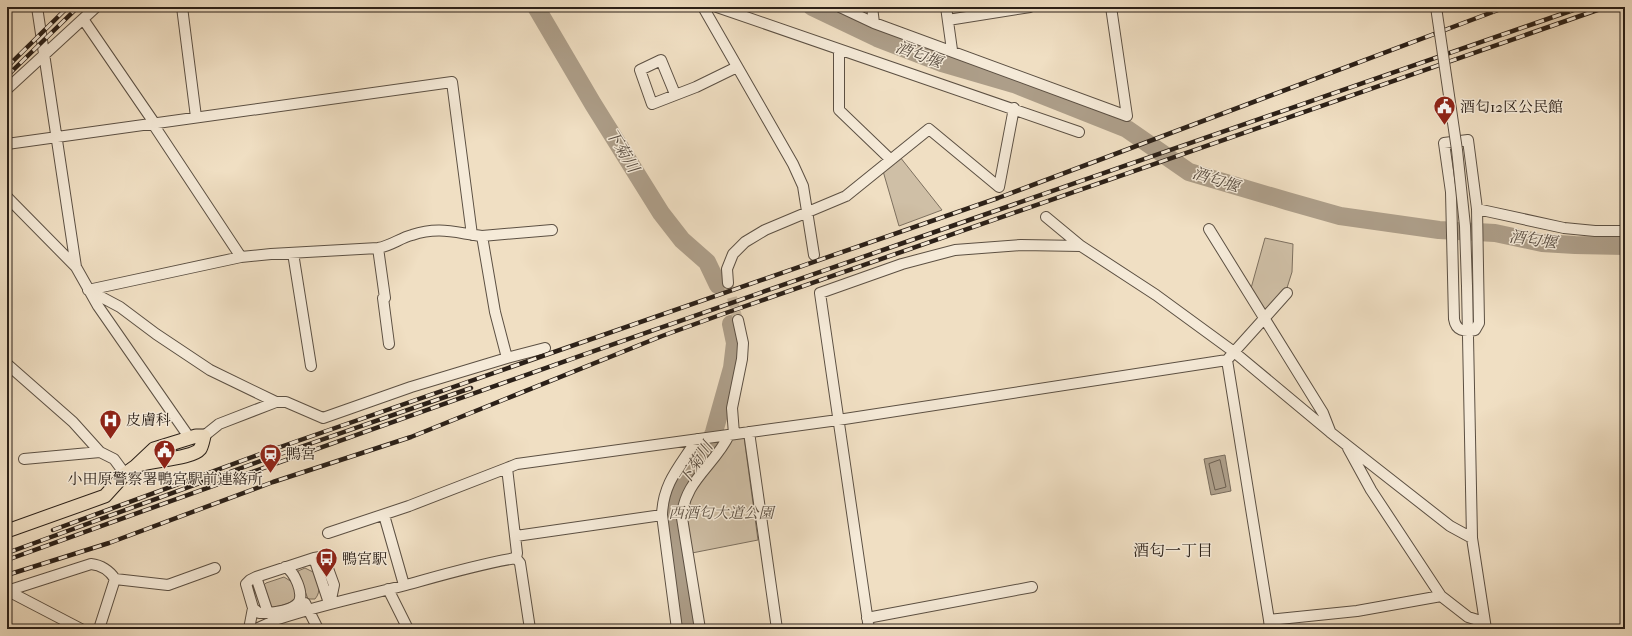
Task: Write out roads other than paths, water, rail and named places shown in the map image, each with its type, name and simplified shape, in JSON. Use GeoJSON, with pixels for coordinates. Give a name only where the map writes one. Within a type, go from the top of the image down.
{"type":"FeatureCollection","features":[{"type":"Feature","properties":{"kind":"main road"},"geometry":{"type":"LineString","coordinates":[[7,531],[105,496],[125,474],[154,449],[189,437],[204,436],[200,449],[195,452],[176,459],[169,458],[136,466]]}},
{"type":"Feature","properties":{"kind":"street"},"geometry":{"type":"LineString","coordinates":[[37,7],[55,136],[76,267]]}},
{"type":"Feature","properties":{"kind":"street"},"geometry":{"type":"LineString","coordinates":[[7,89],[96,7]]}},
{"type":"Feature","properties":{"kind":"street"},"geometry":{"type":"LineString","coordinates":[[182,7],[196,117]]}},
{"type":"Feature","properties":{"kind":"street"},"geometry":{"type":"LineString","coordinates":[[703,7],[793,164],[803,186],[814,254]]}},
{"type":"Feature","properties":{"kind":"street"},"geometry":{"type":"LineString","coordinates":[[717,7],[839,50],[1014,108],[1079,132]]}},
{"type":"Feature","properties":{"kind":"street"},"geometry":{"type":"LineString","coordinates":[[840,7],[874,23],[952,50],[1127,116],[1111,7]]}},
{"type":"Feature","properties":{"kind":"street"},"geometry":{"type":"LineString","coordinates":[[872,7],[874,23]]}},
{"type":"Feature","properties":{"kind":"street"},"geometry":{"type":"LineString","coordinates":[[946,7],[952,50]]}},
{"type":"Feature","properties":{"kind":"street"},"geometry":{"type":"LineString","coordinates":[[948,20],[1030,7]]}},
{"type":"Feature","properties":{"kind":"street"},"geometry":{"type":"LineString","coordinates":[[1436,7],[1457,150],[1465,226],[1472,538],[1485,626]]}},
{"type":"Feature","properties":{"kind":"street"},"geometry":{"type":"LineString","coordinates":[[83,19],[241,257]]}},
{"type":"Feature","properties":{"kind":"street"},"geometry":{"type":"LineString","coordinates":[[839,50],[839,110],[890,159]]}},
{"type":"Feature","properties":{"kind":"street"},"geometry":{"type":"LineString","coordinates":[[675,94],[696,87],[737,67]]}},
{"type":"Feature","properties":{"kind":"street"},"geometry":{"type":"LineString","coordinates":[[7,144],[55,136],[154,124],[452,82],[472,235]]}},
{"type":"Feature","properties":{"kind":"street"},"geometry":{"type":"LineString","coordinates":[[728,283],[727,268],[734,254],[745,242],[765,230],[807,211],[846,196],[929,129],[999,187],[1014,108]]}},
{"type":"Feature","properties":{"kind":"street"},"geometry":{"type":"LineString","coordinates":[[1468,140],[1477,209],[1480,323],[1475,330],[1467,331],[1459,330],[1455,326],[1454,319],[1451,192],[1444,143],[1468,140]]}},
{"type":"Feature","properties":{"kind":"street"},"geometry":{"type":"LineString","coordinates":[[7,197],[76,267],[88,290],[189,437]]}},
{"type":"Feature","properties":{"kind":"street"},"geometry":{"type":"LineString","coordinates":[[1477,209],[1564,228],[1595,231],[1625,231]]}},
{"type":"Feature","properties":{"kind":"street"},"geometry":{"type":"LineString","coordinates":[[1046,217],[1081,246],[1156,295],[1230,356],[1450,526],[1472,538]]}},
{"type":"Feature","properties":{"kind":"street"},"geometry":{"type":"LineString","coordinates":[[1209,229],[1323,413],[1330,432]]}},
{"type":"Feature","properties":{"kind":"street"},"geometry":{"type":"LineString","coordinates":[[88,290],[241,257],[378,248],[388,246],[411,235],[432,230],[455,230],[482,236],[552,230]]}},
{"type":"Feature","properties":{"kind":"street"},"geometry":{"type":"LineString","coordinates":[[482,236],[495,312],[507,358]]}},
{"type":"Feature","properties":{"kind":"street"},"geometry":{"type":"LineString","coordinates":[[869,629],[820,293],[902,264],[955,250],[1021,245],[1081,246]]}},
{"type":"Feature","properties":{"kind":"street"},"geometry":{"type":"LineString","coordinates":[[378,248],[389,344]]}},
{"type":"Feature","properties":{"kind":"street"},"geometry":{"type":"LineString","coordinates":[[293,253],[311,366]]}},
{"type":"Feature","properties":{"kind":"street"},"geometry":{"type":"LineString","coordinates":[[88,290],[120,307],[156,334],[210,370],[276,402]]}},
{"type":"Feature","properties":{"kind":"street"},"geometry":{"type":"LineString","coordinates":[[328,533],[384,515],[517,464],[838,420],[1230,356],[1287,293]]}},
{"type":"Feature","properties":{"kind":"street"},"geometry":{"type":"LineString","coordinates":[[700,629],[682,518],[682,509],[690,488],[697,476],[724,446],[729,435],[732,408],[742,359],[742,343],[738,320]]}},
{"type":"Feature","properties":{"kind":"street"},"geometry":{"type":"LineString","coordinates":[[204,436],[219,424],[276,402],[286,402],[323,418],[411,387],[545,348]]}},
{"type":"Feature","properties":{"kind":"street"},"geometry":{"type":"LineString","coordinates":[[1230,356],[1270,624],[1441,596]]}},
{"type":"Feature","properties":{"kind":"street"},"geometry":{"type":"LineString","coordinates":[[7,364],[73,422],[100,452],[114,459],[125,474]]}},
{"type":"Feature","properties":{"kind":"street"},"geometry":{"type":"LineString","coordinates":[[749,432],[777,629]]}},
{"type":"Feature","properties":{"kind":"street"},"geometry":{"type":"LineString","coordinates":[[678,629],[662,515],[664,494],[671,478],[700,438]]}},
{"type":"Feature","properties":{"kind":"street"},"geometry":{"type":"LineString","coordinates":[[1346,445],[1371,490],[1441,596],[1468,617],[1485,626]]}},
{"type":"Feature","properties":{"kind":"street"},"geometry":{"type":"LineString","coordinates":[[24,459],[100,452]]}},
{"type":"Feature","properties":{"kind":"street"},"geometry":{"type":"LineString","coordinates":[[507,468],[516,536],[516,558],[520,564],[530,629]]}},
{"type":"Feature","properties":{"kind":"street"},"geometry":{"type":"LineString","coordinates":[[384,515],[404,585]]}},
{"type":"Feature","properties":{"kind":"street"},"geometry":{"type":"LineString","coordinates":[[516,536],[662,515]]}},
{"type":"Feature","properties":{"kind":"street"},"geometry":{"type":"LineString","coordinates":[[249,629],[253,608],[246,584],[256,577],[314,558],[330,604]]}},
{"type":"Feature","properties":{"kind":"street"},"geometry":{"type":"LineString","coordinates":[[256,629],[278,619],[308,609],[516,558]]}},
{"type":"Feature","properties":{"kind":"street"},"geometry":{"type":"LineString","coordinates":[[8,591],[91,564],[97,565],[112,574],[115,579],[99,629]]}},
{"type":"Feature","properties":{"kind":"street"},"geometry":{"type":"LineString","coordinates":[[285,567],[290,569],[293,573],[299,590],[318,629]]}},
{"type":"Feature","properties":{"kind":"street"},"geometry":{"type":"LineString","coordinates":[[115,579],[168,585],[215,568]]}},
{"type":"Feature","properties":{"kind":"street"},"geometry":{"type":"LineString","coordinates":[[256,577],[268,613],[278,619]]}},
{"type":"Feature","properties":{"kind":"street"},"geometry":{"type":"LineString","coordinates":[[867,618],[1032,587]]}},
{"type":"Feature","properties":{"kind":"street"},"geometry":{"type":"LineString","coordinates":[[388,589],[408,629]]}},
{"type":"Feature","properties":{"kind":"street"},"geometry":{"type":"LineString","coordinates":[[253,608],[259,613],[268,613],[289,608],[298,604],[300,599],[299,590]]}},
{"type":"Feature","properties":{"kind":"street"},"geometry":{"type":"LineString","coordinates":[[8,591],[81,629]]}},
{"type":"Feature","properties":{"kind":"water"},"geometry":{"type":"Polygon","coordinates":[[[1225,455],[1231,491],[1211,495],[1204,459],[1225,455]]]}},
{"type":"Feature","properties":{"kind":"waterway","name":"下菊川"},"geometry":{"type":"LineString","coordinates":[[536,7],[593,104],[661,213],[682,240],[707,262],[718,285]]}},
{"type":"Feature","properties":{"kind":"waterway","name":"酒匂堰"},"geometry":{"type":"LineString","coordinates":[[812,7],[877,38],[942,63],[1014,84],[1127,129],[1189,172],[1287,201],[1340,216],[1439,230],[1495,233],[1542,243],[1625,246]]}},
{"type":"Feature","properties":{"kind":"waterway","name":"下菊川"},"geometry":{"type":"LineString","coordinates":[[689,629],[673,514],[676,495],[681,482],[708,447],[714,432],[732,368],[735,343],[731,324]]}},
{"type":"Feature","properties":{"kind":"tunnel"},"geometry":{"type":"LineString","coordinates":[[728,283],[738,320]]}},
{"type":"Feature","properties":{"kind":"railway"},"geometry":{"type":"LineString","coordinates":[[7,67],[68,7]]}},
{"type":"Feature","properties":{"kind":"railway"},"geometry":{"type":"LineString","coordinates":[[7,76],[78,7]]}},
{"type":"Feature","properties":{"kind":"railway"},"geometry":{"type":"LineString","coordinates":[[53,530],[263,453],[998,198],[1506,7]]}},
{"type":"Feature","properties":{"kind":"railway"},"geometry":{"type":"LineString","coordinates":[[7,560],[596,350],[1582,7]]}},
{"type":"Feature","properties":{"kind":"railway"},"geometry":{"type":"LineString","coordinates":[[7,575],[109,543],[273,482],[411,437],[662,336],[720,315],[1606,7]]}},
{"type":"Feature","properties":{"kind":"railway"},"geometry":{"type":"LineString","coordinates":[[7,553],[266,459],[471,388]]}},
{"type":"Feature","properties":{"kind":"place","name":"酒匂12区公民館"},"geometry":{"type":"Point","coordinates":[1445,126]}},
{"type":"Feature","properties":{"kind":"place","name":"皮膚科"},"geometry":{"type":"Point","coordinates":[111,440]}},
{"type":"Feature","properties":{"kind":"place","name":"小田原警察署鴨宮駅前連絡所"},"geometry":{"type":"Point","coordinates":[165,470]}},
{"type":"Feature","properties":{"kind":"place","name":"鴨宮"},"geometry":{"type":"Point","coordinates":[270,474]}},
{"type":"Feature","properties":{"kind":"place","name":"鴨宮駅"},"geometry":{"type":"Point","coordinates":[326,578]}},
{"type":"Feature","properties":{"kind":"district","name":"酒匂一丁目"},"geometry":{"type":"Point","coordinates":[1173,550]}},
{"type":"Feature","properties":{"kind":"park label","name":"西酒匂大道公園"},"geometry":{"type":"Point","coordinates":[721,513]}}]}
